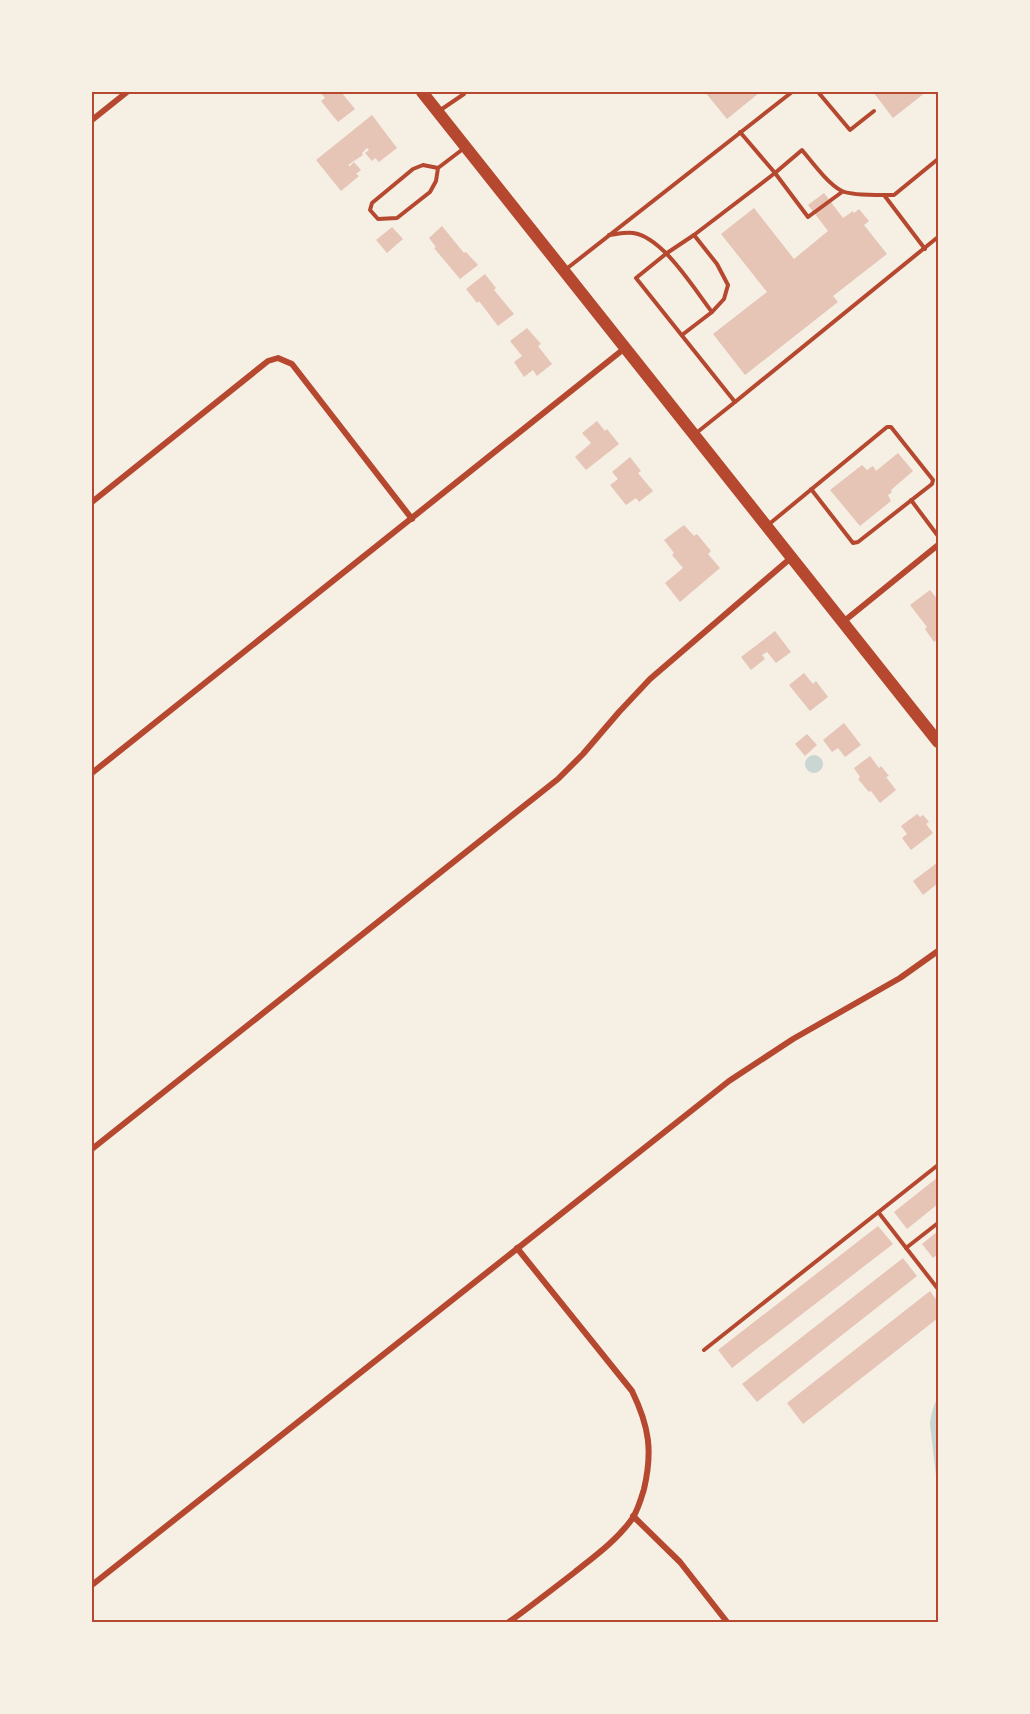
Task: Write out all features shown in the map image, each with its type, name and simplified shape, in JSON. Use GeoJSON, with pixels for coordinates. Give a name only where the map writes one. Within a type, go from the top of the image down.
{"type":"FeatureCollection","features":[{"type":"Feature","properties":{"kind":"main road"},"geometry":{"type":"LineString","coordinates":[[423,92],[939,742]]}},
{"type":"Feature","properties":{"kind":"street"},"geometry":{"type":"LineString","coordinates":[[92,120],[127,92]]}},
{"type":"Feature","properties":{"kind":"street"},"geometry":{"type":"LineString","coordinates":[[92,773],[625,347]]}},
{"type":"Feature","properties":{"kind":"street"},"geometry":{"type":"LineString","coordinates":[[92,502],[268,362],[278,358],[292,364],[412,519]]}},
{"type":"Feature","properties":{"kind":"street"},"geometry":{"type":"LineString","coordinates":[[843,622],[939,545]]}},
{"type":"Feature","properties":{"kind":"street"},"geometry":{"type":"LineString","coordinates":[[92,1149],[558,779],[650,679],[792,557]]}},
{"type":"Feature","properties":{"kind":"street"},"geometry":{"type":"LineString","coordinates":[[92,1585],[729,1082],[793,1039],[900,978],[939,951]]}},
{"type":"Feature","properties":{"kind":"street"},"geometry":{"type":"LineString","coordinates":[[509,1623],[612,1542],[633,1516],[640,1503],[648,1472],[649,1452],[642,1412],[632,1391],[517,1248]]}},
{"type":"Feature","properties":{"kind":"street"},"geometry":{"type":"LineString","coordinates":[[633,1516],[680,1562],[727,1623]]}},
{"type":"Feature","properties":{"kind":"lane"},"geometry":{"type":"LineString","coordinates":[[564,270],[792,92]]}},
{"type":"Feature","properties":{"kind":"lane"},"geometry":{"type":"LineString","coordinates":[[818,92],[850,130],[874,111]]}},
{"type":"Feature","properties":{"kind":"lane"},"geometry":{"type":"LineString","coordinates":[[439,112],[464,94]]}},
{"type":"Feature","properties":{"kind":"lane"},"geometry":{"type":"LineString","coordinates":[[740,132],[808,217],[842,192]]}},
{"type":"Feature","properties":{"kind":"lane"},"geometry":{"type":"LineString","coordinates":[[438,168],[423,165],[413,169],[372,203],[370,210],[378,219],[397,218],[430,192],[436,181],[438,168],[466,147]]}},
{"type":"Feature","properties":{"kind":"lane"},"geometry":{"type":"LineString","coordinates":[[735,402],[636,278],[802,150],[821,173],[842,192],[883,195],[894,195],[939,159]]}},
{"type":"Feature","properties":{"kind":"lane"},"geometry":{"type":"LineString","coordinates":[[883,195],[925,249]]}},
{"type":"Feature","properties":{"kind":"lane"},"geometry":{"type":"LineString","coordinates":[[609,235],[633,233],[652,241],[667,253],[712,312]]}},
{"type":"Feature","properties":{"kind":"lane"},"geometry":{"type":"LineString","coordinates":[[682,335],[724,300],[728,285],[717,264],[694,235]]}},
{"type":"Feature","properties":{"kind":"lane"},"geometry":{"type":"LineString","coordinates":[[694,434],[939,237]]}},
{"type":"Feature","properties":{"kind":"lane"},"geometry":{"type":"LineString","coordinates":[[767,526],[887,427],[891,427],[933,480],[932,484],[858,543],[853,543],[812,489]]}},
{"type":"Feature","properties":{"kind":"lane"},"geometry":{"type":"LineString","coordinates":[[911,500],[939,536]]}},
{"type":"Feature","properties":{"kind":"lane"},"geometry":{"type":"LineString","coordinates":[[704,1350],[939,1165]]}},
{"type":"Feature","properties":{"kind":"lane"},"geometry":{"type":"LineString","coordinates":[[879,1212],[939,1290]]}},
{"type":"Feature","properties":{"kind":"lane"},"geometry":{"type":"LineString","coordinates":[[906,1248],[939,1223]]}},
{"type":"Feature","properties":{"kind":"shaded area"},"geometry":{"type":"Polygon","coordinates":[[[814,755],[821,757],[823,764],[821,771],[814,773],[807,771],[805,764],[807,757],[814,755]]]}},
{"type":"Feature","properties":{"kind":"shaded area"},"geometry":{"type":"Polygon","coordinates":[[[938,1398],[938,1493],[930,1424],[932,1410],[938,1398]]]}},
{"type":"Feature","properties":{"kind":"building"},"geometry":{"type":"Polygon","coordinates":[[[320,92],[341,92],[355,109],[338,122],[321,101],[325,98],[320,92]]]}},
{"type":"Feature","properties":{"kind":"building"},"geometry":{"type":"Polygon","coordinates":[[[705,92],[757,92],[759,93],[727,119],[705,92]]]}},
{"type":"Feature","properties":{"kind":"building"},"geometry":{"type":"Polygon","coordinates":[[[873,92],[926,92],[893,118],[873,92]]]}},
{"type":"Feature","properties":{"kind":"building"},"geometry":{"type":"Polygon","coordinates":[[[372,115],[397,148],[379,162],[375,158],[372,161],[365,153],[369,150],[367,148],[362,153],[363,155],[348,165],[354,162],[361,170],[356,174],[359,176],[341,191],[316,160],[372,115]]]}},
{"type":"Feature","properties":{"kind":"building"},"geometry":{"type":"Polygon","coordinates":[[[824,193],[843,218],[859,209],[869,221],[864,225],[887,254],[833,296],[838,302],[745,375],[713,334],[767,292],[721,234],[754,208],[794,259],[828,231],[808,205],[824,193]]]}},
{"type":"Feature","properties":{"kind":"building"},"geometry":{"type":"Polygon","coordinates":[[[442,226],[464,253],[466,252],[478,265],[460,279],[434,248],[436,247],[429,238],[442,226]]]}},
{"type":"Feature","properties":{"kind":"building"},"geometry":{"type":"Polygon","coordinates":[[[392,227],[403,239],[387,253],[376,240],[392,227]]]}},
{"type":"Feature","properties":{"kind":"building"},"geometry":{"type":"Polygon","coordinates":[[[485,274],[496,288],[494,290],[514,314],[498,326],[479,301],[477,303],[466,289],[485,274]]]}},
{"type":"Feature","properties":{"kind":"building"},"geometry":{"type":"Polygon","coordinates":[[[527,328],[541,344],[538,346],[552,364],[537,376],[533,370],[524,377],[514,362],[522,356],[510,341],[527,328]]]}},
{"type":"Feature","properties":{"kind":"building"},"geometry":{"type":"Polygon","coordinates":[[[597,421],[619,444],[586,470],[575,457],[591,443],[582,433],[597,421]]]}},
{"type":"Feature","properties":{"kind":"building"},"geometry":{"type":"Polygon","coordinates":[[[898,453],[913,471],[891,490],[892,492],[888,495],[891,501],[860,526],[830,490],[862,465],[867,470],[873,466],[876,471],[898,453]]]}},
{"type":"Feature","properties":{"kind":"building"},"geometry":{"type":"Polygon","coordinates":[[[630,457],[641,471],[638,473],[653,491],[639,502],[636,498],[626,505],[610,485],[618,479],[612,472],[630,457]]]}},
{"type":"Feature","properties":{"kind":"building"},"geometry":{"type":"Polygon","coordinates":[[[684,525],[694,536],[697,534],[711,551],[708,554],[720,568],[680,602],[665,583],[683,568],[672,555],[674,553],[664,540],[684,525]]]}},
{"type":"Feature","properties":{"kind":"building"},"geometry":{"type":"Polygon","coordinates":[[[930,590],[938,600],[938,639],[934,642],[925,629],[927,627],[910,605],[930,590]]]}},
{"type":"Feature","properties":{"kind":"building"},"geometry":{"type":"Polygon","coordinates":[[[775,631],[791,652],[776,663],[767,652],[762,655],[765,659],[751,670],[741,657],[775,631]]]}},
{"type":"Feature","properties":{"kind":"building"},"geometry":{"type":"Polygon","coordinates":[[[804,673],[813,684],[816,681],[828,697],[810,711],[789,685],[804,673]]]}},
{"type":"Feature","properties":{"kind":"building"},"geometry":{"type":"Polygon","coordinates":[[[844,723],[861,745],[845,757],[838,748],[832,752],[823,740],[844,723]]]}},
{"type":"Feature","properties":{"kind":"building"},"geometry":{"type":"Polygon","coordinates":[[[807,734],[817,745],[805,756],[795,744],[807,734]]]}},
{"type":"Feature","properties":{"kind":"building"},"geometry":{"type":"Polygon","coordinates":[[[870,756],[889,776],[886,777],[896,790],[880,803],[858,779],[860,777],[854,768],[870,756]]]}},
{"type":"Feature","properties":{"kind":"building"},"geometry":{"type":"Polygon","coordinates":[[[917,814],[920,817],[923,815],[929,822],[926,824],[933,833],[911,850],[902,838],[907,834],[901,826],[917,814]]]}},
{"type":"Feature","properties":{"kind":"building"},"geometry":{"type":"Polygon","coordinates":[[[938,862],[938,883],[923,895],[913,881],[938,862]]]}},
{"type":"Feature","properties":{"kind":"building"},"geometry":{"type":"Polygon","coordinates":[[[938,1177],[938,1204],[907,1229],[894,1212],[938,1177]]]}},
{"type":"Feature","properties":{"kind":"building"},"geometry":{"type":"Polygon","coordinates":[[[878,1226],[893,1244],[732,1368],[718,1350],[878,1226]]]}},
{"type":"Feature","properties":{"kind":"building"},"geometry":{"type":"Polygon","coordinates":[[[938,1231],[938,1254],[933,1258],[922,1244],[938,1231]]]}},
{"type":"Feature","properties":{"kind":"building"},"geometry":{"type":"Polygon","coordinates":[[[903,1258],[917,1276],[757,1402],[742,1384],[903,1258]]]}},
{"type":"Feature","properties":{"kind":"building"},"geometry":{"type":"Polygon","coordinates":[[[930,1291],[938,1302],[938,1318],[803,1424],[787,1403],[930,1291]]]}}]}
